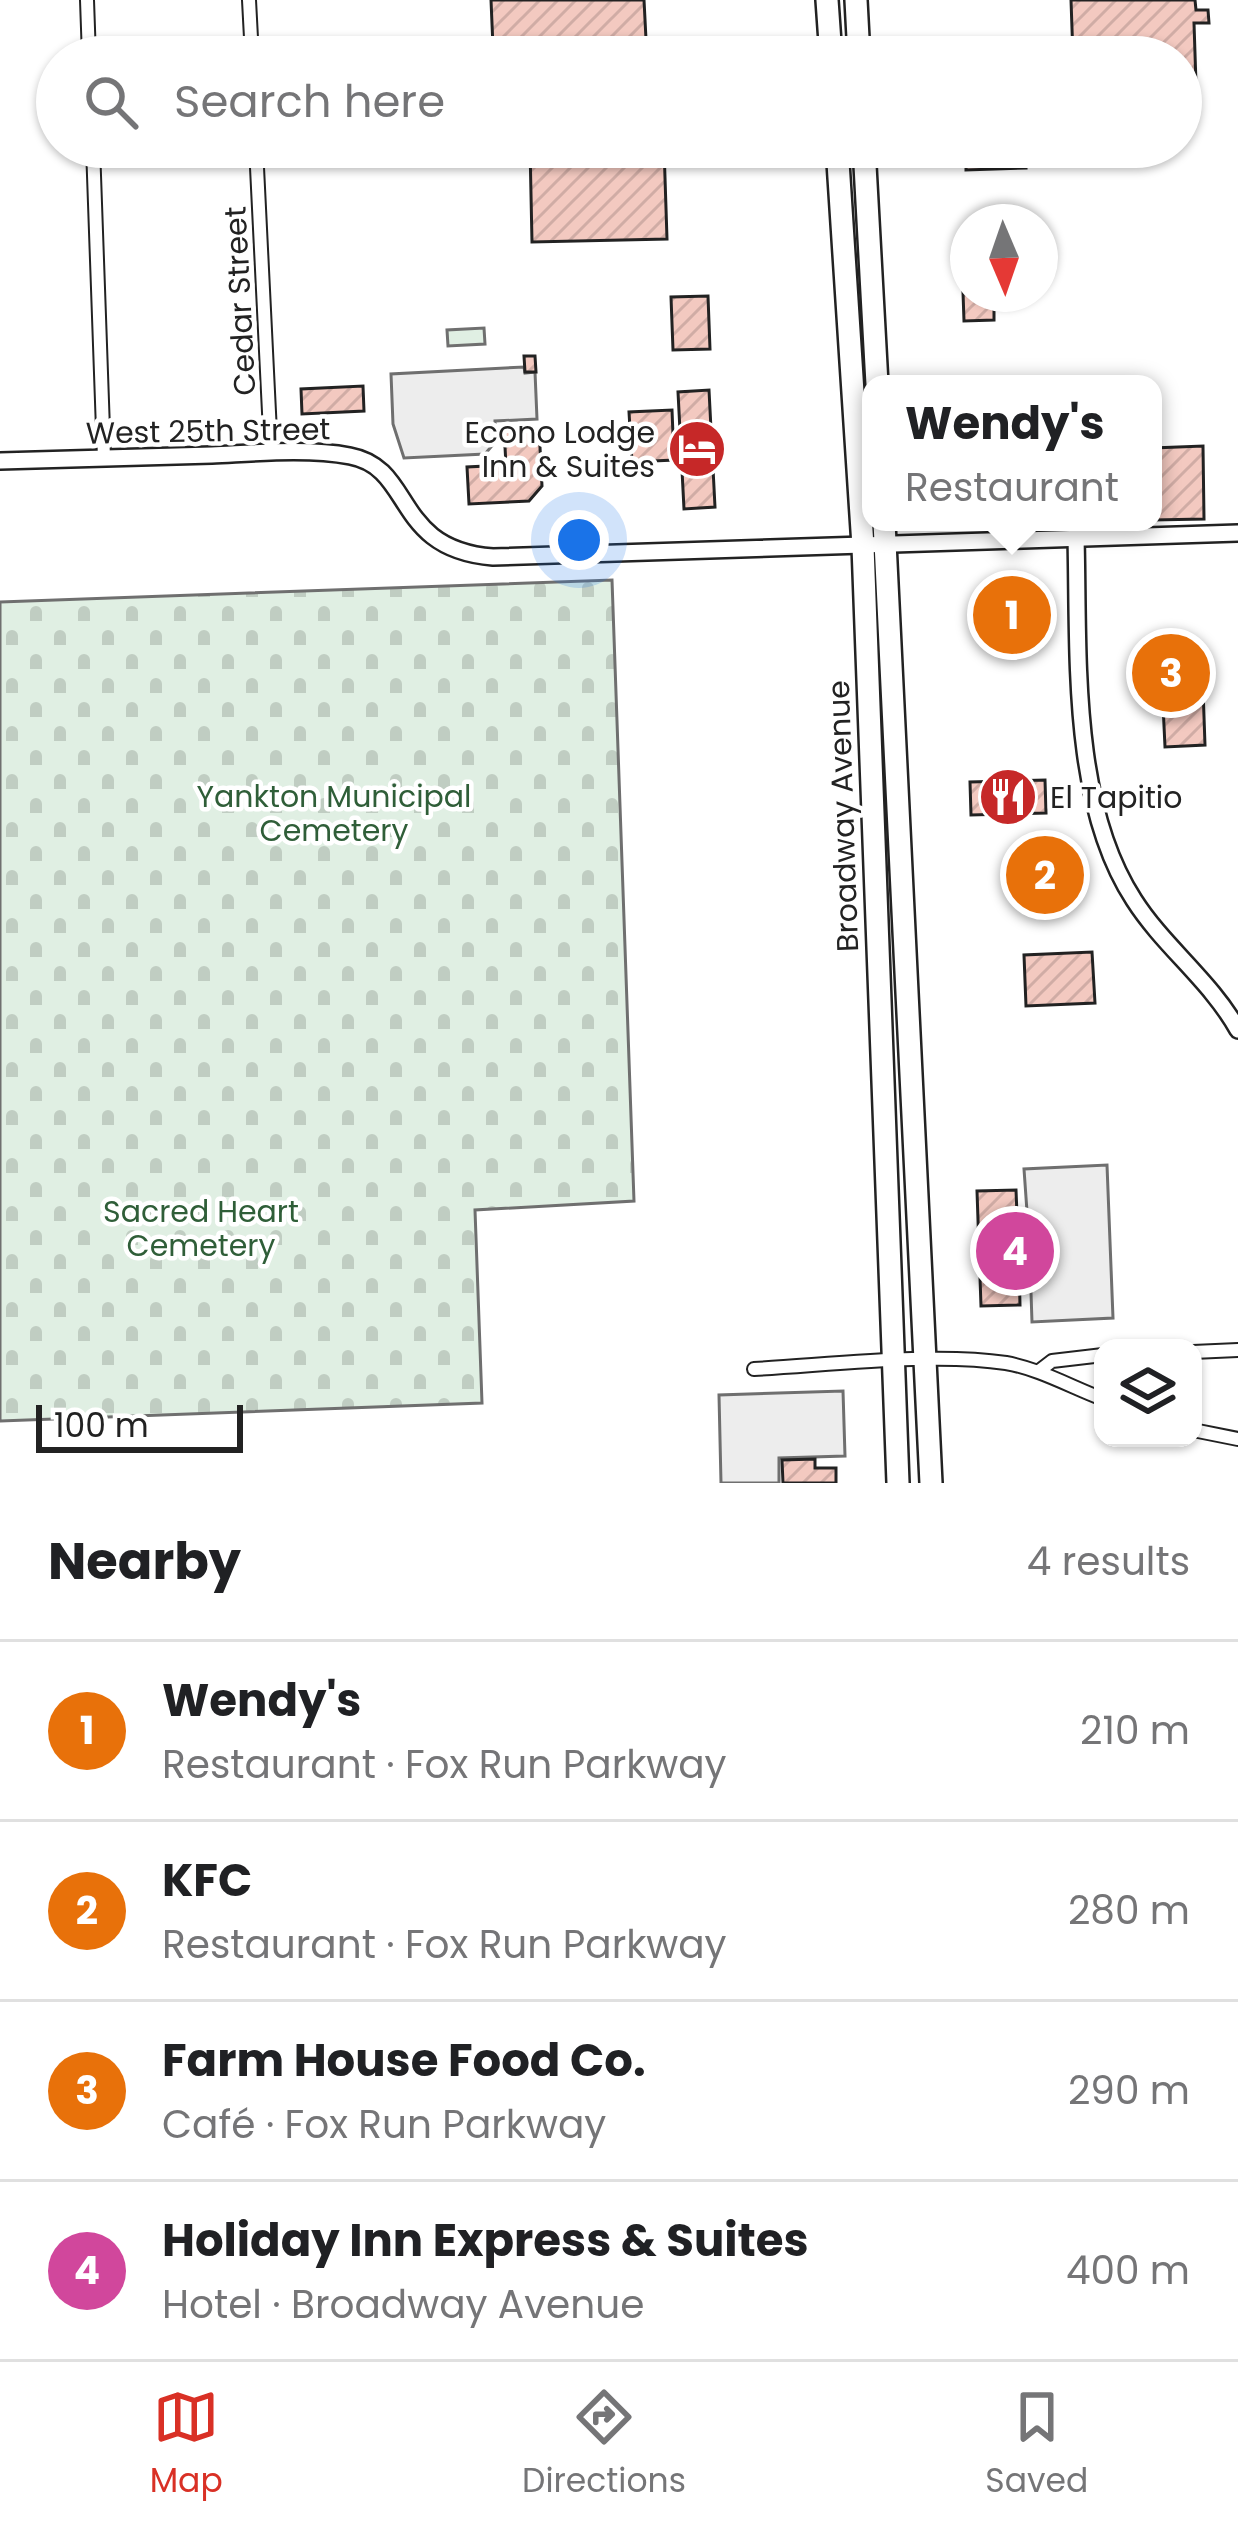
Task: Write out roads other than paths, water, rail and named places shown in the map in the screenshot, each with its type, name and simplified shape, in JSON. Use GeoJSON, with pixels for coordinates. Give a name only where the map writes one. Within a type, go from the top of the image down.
{"type":"FeatureCollection","features":[{"type":"Feature","properties":{"kind":"highway"},"geometry":{"type":"LineString","coordinates":[[827,0],[830,36]]}},
{"type":"Feature","properties":{"kind":"highway"},"geometry":{"type":"LineString","coordinates":[[856,0],[859,36]]}},
{"type":"Feature","properties":{"kind":"highway","name":"Broadway Avenue"},"geometry":{"type":"LineString","coordinates":[[839,168],[862,385]]}},
{"type":"Feature","properties":{"kind":"highway"},"geometry":{"type":"LineString","coordinates":[[865,168],[877,375]]}},
{"type":"Feature","properties":{"kind":"highway","name":"Broadway Avenue"},"geometry":{"type":"LineString","coordinates":[[878,538],[931,1483]]}},
{"type":"Feature","properties":{"kind":"highway","name":"Broadway Avenue"},"geometry":{"type":"LineString","coordinates":[[878,538],[898,1483]]}},
{"type":"Feature","properties":{"kind":"street"},"geometry":{"type":"LineString","coordinates":[[87,0],[88,36]]}},
{"type":"Feature","properties":{"kind":"street"},"geometry":{"type":"LineString","coordinates":[[249,0],[251,36]]}},
{"type":"Feature","properties":{"kind":"street"},"geometry":{"type":"LineString","coordinates":[[94,168],[104,458]]}},
{"type":"Feature","properties":{"kind":"street","name":"Cedar Street"},"geometry":{"type":"LineString","coordinates":[[257,168],[272,453]]}},
{"type":"Feature","properties":{"kind":"street","name":"West 25th Street"},"geometry":{"type":"LineString","coordinates":[[0,461],[272,453],[351,456],[393,484],[413,519],[430,537],[474,556],[878,538],[1238,533]]}},
{"type":"Feature","properties":{"kind":"street"},"geometry":{"type":"LineString","coordinates":[[1076,538],[1084,724],[1094,800],[1107,847],[1148,921],[1211,990],[1238,1030]]}},
{"type":"Feature","properties":{"kind":"street"},"geometry":{"type":"LineString","coordinates":[[1202,1352],[1238,1350]]}},
{"type":"Feature","properties":{"kind":"street"},"geometry":{"type":"LineString","coordinates":[[1039,1371],[1052,1361],[1094,1356]]}},
{"type":"Feature","properties":{"kind":"street"},"geometry":{"type":"LineString","coordinates":[[754,1369],[926,1361],[1004,1363],[1039,1371],[1094,1395]]}},
{"type":"Feature","properties":{"kind":"street"},"geometry":{"type":"LineString","coordinates":[[1202,1432],[1238,1439]]}},
{"type":"Feature","properties":{"kind":"place","name":"Econo Lodge Inn & Suites"},"geometry":{"type":"Point","coordinates":[697,449]}},
{"type":"Feature","properties":{"kind":"place","name":"Wendy's"},"geometry":{"type":"Point","coordinates":[1012,615]}},
{"type":"Feature","properties":{"kind":"place","name":"Farm House Food Co."},"geometry":{"type":"Point","coordinates":[1171,673]}},
{"type":"Feature","properties":{"kind":"place","name":"El Tapitio"},"geometry":{"type":"Point","coordinates":[1008,797]}},
{"type":"Feature","properties":{"kind":"place","name":"KFC"},"geometry":{"type":"Point","coordinates":[1045,875]}},
{"type":"Feature","properties":{"kind":"place","name":"Holiday Inn Express & Suites"},"geometry":{"type":"Point","coordinates":[1015,1251]}},
{"type":"Feature","properties":{"kind":"park label","name":"Yankton Municipal Cemetery"},"geometry":{"type":"Point","coordinates":[334,813]}},
{"type":"Feature","properties":{"kind":"park label","name":"Sacred Heart Cemetery"},"geometry":{"type":"Point","coordinates":[201,1228]}}]}
